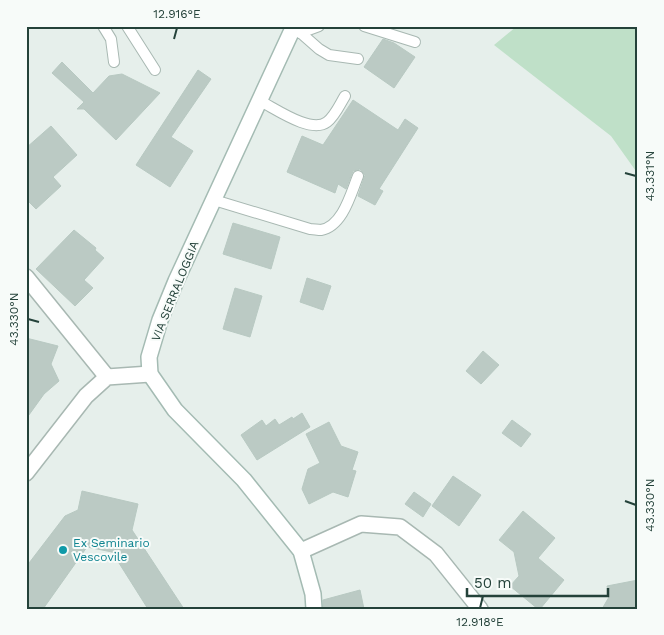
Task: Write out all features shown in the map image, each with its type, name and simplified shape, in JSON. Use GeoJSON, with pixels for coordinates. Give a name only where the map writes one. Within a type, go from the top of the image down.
{"type":"FeatureCollection","features":[{"type":"Feature","properties":{"kind":"main road","name":"VIA SERRALOGGIA"},"geometry":{"type":"LineString","coordinates":[[150,374],[149,357],[160,320],[176,281],[260,101],[296,29]]}},
{"type":"Feature","properties":{"kind":"main road"},"geometry":{"type":"LineString","coordinates":[[26,277],[107,377]]}},
{"type":"Feature","properties":{"kind":"main road"},"geometry":{"type":"LineString","coordinates":[[26,473],[86,396],[107,377],[150,374],[175,410],[244,480],[301,551],[313,594],[314,609]]}},
{"type":"Feature","properties":{"kind":"main road"},"geometry":{"type":"LineString","coordinates":[[301,551],[361,524],[400,527],[436,554],[480,609]]}},
{"type":"Feature","properties":{"kind":"lane"},"geometry":{"type":"LineString","coordinates":[[103,26],[111,39],[114,62]]}},
{"type":"Feature","properties":{"kind":"lane"},"geometry":{"type":"LineString","coordinates":[[127,26],[155,70]]}},
{"type":"Feature","properties":{"kind":"lane"},"geometry":{"type":"LineString","coordinates":[[296,29],[319,26]]}},
{"type":"Feature","properties":{"kind":"lane"},"geometry":{"type":"LineString","coordinates":[[364,26],[415,42]]}},
{"type":"Feature","properties":{"kind":"lane"},"geometry":{"type":"LineString","coordinates":[[296,29],[318,50],[329,55],[358,59]]}},
{"type":"Feature","properties":{"kind":"lane"},"geometry":{"type":"LineString","coordinates":[[260,101],[314,126],[328,121],[346,96]]}},
{"type":"Feature","properties":{"kind":"lane"},"geometry":{"type":"LineString","coordinates":[[214,200],[310,229],[322,230],[332,225],[341,215],[358,176]]}},
{"type":"Feature","properties":{"kind":"green space"},"geometry":{"type":"Polygon","coordinates":[[[517,26],[638,26],[638,174],[611,136],[494,45],[517,26]]]}},
{"type":"Feature","properties":{"kind":"building"},"geometry":{"type":"Polygon","coordinates":[[[383,39],[394,43],[415,57],[394,88],[364,67],[383,39]]]}},
{"type":"Feature","properties":{"kind":"building"},"geometry":{"type":"Polygon","coordinates":[[[62,62],[93,93],[109,76],[122,74],[160,93],[116,140],[84,109],[77,109],[84,102],[52,73],[62,62]]]}},
{"type":"Feature","properties":{"kind":"building"},"geometry":{"type":"Polygon","coordinates":[[[198,70],[211,79],[171,137],[193,151],[170,187],[136,165],[198,70]]]}},
{"type":"Feature","properties":{"kind":"building"},"geometry":{"type":"Polygon","coordinates":[[[353,100],[398,130],[405,119],[418,128],[379,189],[383,191],[375,205],[358,196],[365,175],[360,169],[353,171],[346,189],[338,184],[335,193],[287,172],[302,136],[323,145],[353,100]]]}},
{"type":"Feature","properties":{"kind":"building"},"geometry":{"type":"Polygon","coordinates":[[[51,126],[77,155],[53,177],[61,186],[36,209],[26,199],[26,148],[51,126]]]}},
{"type":"Feature","properties":{"kind":"building"},"geometry":{"type":"Polygon","coordinates":[[[233,223],[280,237],[271,269],[223,254],[233,223]]]}},
{"type":"Feature","properties":{"kind":"building"},"geometry":{"type":"Polygon","coordinates":[[[74,230],[96,248],[95,250],[104,258],[84,280],[93,288],[75,306],[36,269],[74,230]]]}},
{"type":"Feature","properties":{"kind":"building"},"geometry":{"type":"Polygon","coordinates":[[[307,278],[331,286],[323,310],[300,302],[307,278]]]}},
{"type":"Feature","properties":{"kind":"building"},"geometry":{"type":"Polygon","coordinates":[[[235,288],[262,296],[250,337],[223,329],[235,288]]]}},
{"type":"Feature","properties":{"kind":"building"},"geometry":{"type":"Polygon","coordinates":[[[26,338],[58,346],[51,364],[59,381],[44,394],[26,419],[26,338]]]}},
{"type":"Feature","properties":{"kind":"building"},"geometry":{"type":"Polygon","coordinates":[[[483,351],[499,365],[481,384],[466,371],[483,351]]]}},
{"type":"Feature","properties":{"kind":"building"},"geometry":{"type":"Polygon","coordinates":[[[302,413],[310,427],[257,460],[241,435],[262,420],[266,426],[275,419],[279,425],[302,413]]]}},
{"type":"Feature","properties":{"kind":"building"},"geometry":{"type":"Polygon","coordinates":[[[512,420],[531,434],[521,447],[502,433],[512,420]]]}},
{"type":"Feature","properties":{"kind":"building"},"geometry":{"type":"Polygon","coordinates":[[[329,422],[341,446],[358,452],[352,470],[356,471],[348,497],[333,492],[309,504],[302,489],[308,469],[320,463],[306,434],[329,422]]]}},
{"type":"Feature","properties":{"kind":"building"},"geometry":{"type":"Polygon","coordinates":[[[453,476],[481,495],[459,526],[432,506],[453,476]]]}},
{"type":"Feature","properties":{"kind":"building","name":"Ex Seminario Vescovile"},"geometry":{"type":"Polygon","coordinates":[[[82,491],[138,504],[132,530],[184,609],[148,609],[112,552],[87,547],[43,609],[26,609],[26,567],[65,516],[78,510],[82,491]]]}},
{"type":"Feature","properties":{"kind":"building"},"geometry":{"type":"Polygon","coordinates":[[[414,492],[431,504],[423,517],[405,504],[414,492]]]}},
{"type":"Feature","properties":{"kind":"building"},"geometry":{"type":"Polygon","coordinates":[[[523,511],[555,538],[538,558],[564,580],[540,609],[510,586],[519,576],[514,552],[499,540],[523,511]]]}},
{"type":"Feature","properties":{"kind":"building"},"geometry":{"type":"Polygon","coordinates":[[[638,580],[638,607],[602,609],[609,597],[607,586],[638,580]]]}},
{"type":"Feature","properties":{"kind":"building"},"geometry":{"type":"Polygon","coordinates":[[[360,590],[364,609],[323,609],[323,600],[360,590]]]}},
{"type":"Feature","properties":{"kind":"place","name":"Ex Seminario Vescovile"},"geometry":{"type":"Point","coordinates":[63,550]}}]}
